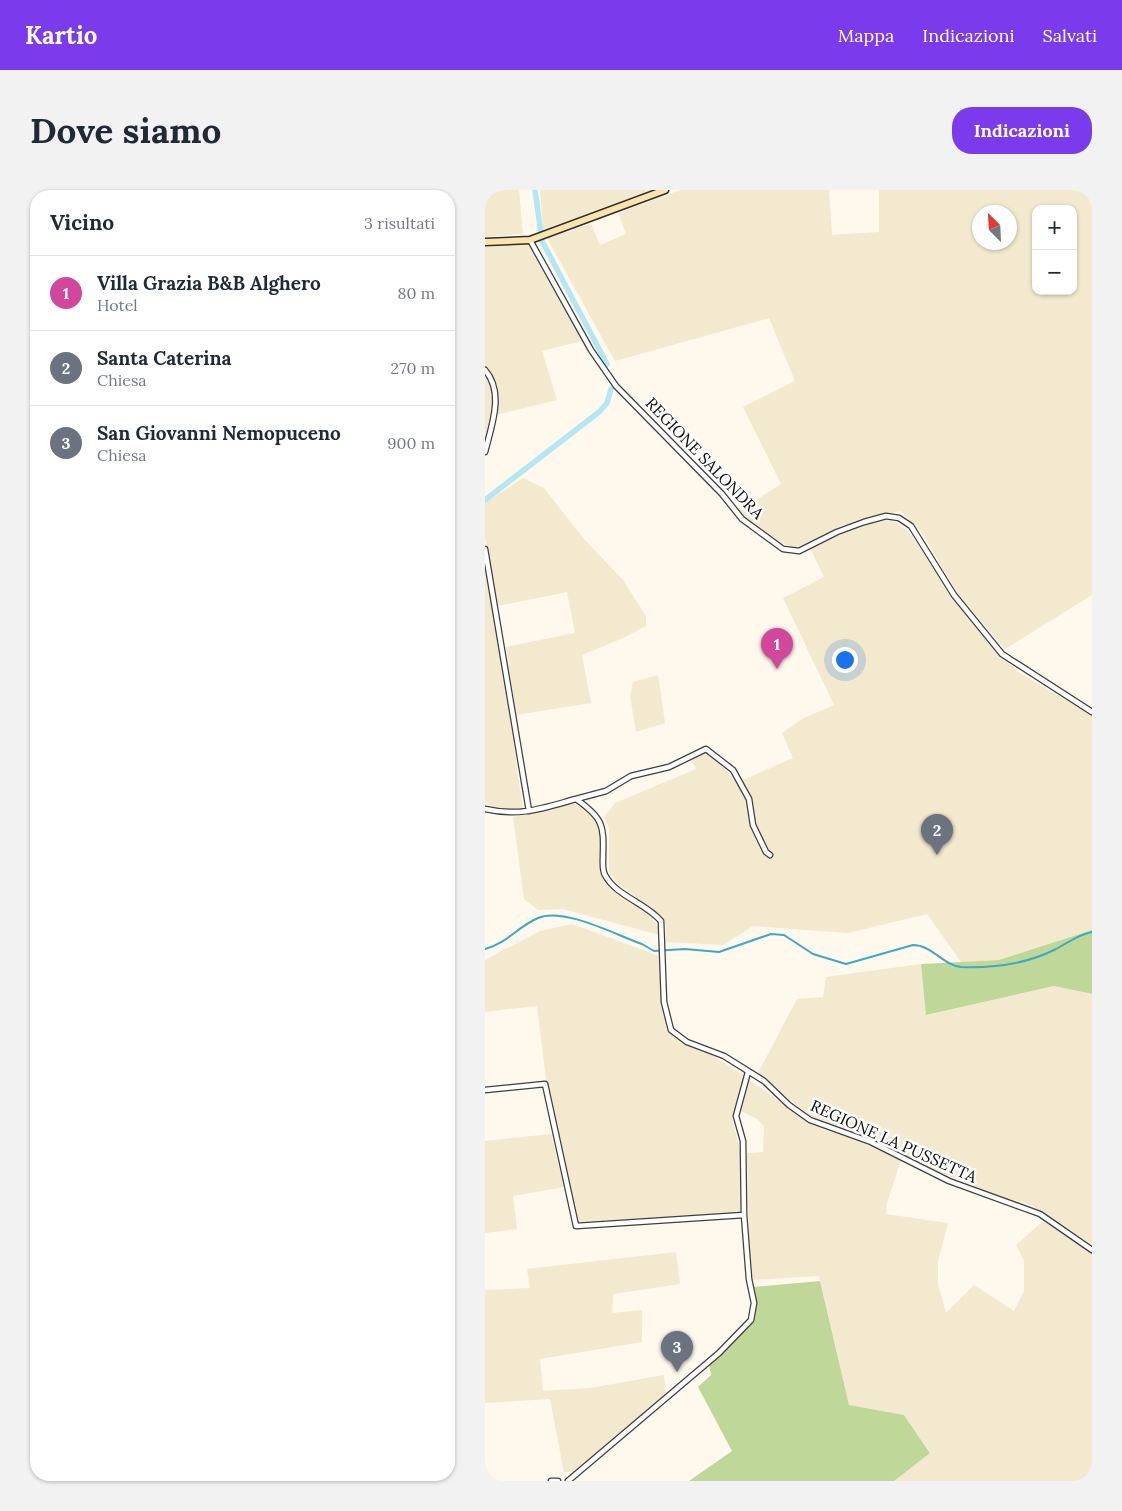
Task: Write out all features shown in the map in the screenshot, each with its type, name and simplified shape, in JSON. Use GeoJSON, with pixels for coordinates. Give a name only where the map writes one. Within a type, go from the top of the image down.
{"type":"FeatureCollection","features":[{"type":"Feature","properties":{"kind":"main road"},"geometry":{"type":"LineString","coordinates":[[485,242],[531,240],[665,190]]}},
{"type":"Feature","properties":{"kind":"street","name":"REGIONE SALONDRA"},"geometry":{"type":"LineString","coordinates":[[531,240],[591,350],[616,386],[722,494],[742,519],[783,549],[799,551],[837,532],[864,522],[886,516],[899,518],[911,526],[925,545],[954,595],[1002,654],[1092,712]]}},
{"type":"Feature","properties":{"kind":"street"},"geometry":{"type":"LineString","coordinates":[[485,370],[495,394],[495,409],[485,452]]}},
{"type":"Feature","properties":{"kind":"street"},"geometry":{"type":"LineString","coordinates":[[485,549],[529,811]]}},
{"type":"Feature","properties":{"kind":"street"},"geometry":{"type":"LineString","coordinates":[[485,809],[505,814],[529,811],[606,791],[631,776],[669,767],[706,749],[733,770],[749,799],[753,825],[766,852],[770,855]]}},
{"type":"Feature","properties":{"kind":"street","name":"REGIONE LA PUSSETTA"},"geometry":{"type":"LineString","coordinates":[[576,799],[591,809],[601,821],[604,833],[603,870],[606,877],[623,893],[655,914],[661,922],[664,1002],[671,1030],[687,1042],[724,1056],[764,1081],[789,1105],[811,1120],[871,1142],[949,1181],[1040,1214],[1092,1250]]}},
{"type":"Feature","properties":{"kind":"street"},"geometry":{"type":"LineString","coordinates":[[568,1481],[719,1353],[751,1320],[753,1303],[749,1279],[744,1215],[743,1142],[736,1116],[748,1072]]}},
{"type":"Feature","properties":{"kind":"street"},"geometry":{"type":"LineString","coordinates":[[485,1090],[545,1084],[576,1226],[744,1215]]}},
{"type":"Feature","properties":{"kind":"street"},"geometry":{"type":"LineString","coordinates":[[551,1481],[558,1481]]}},
{"type":"Feature","properties":{"kind":"shaded area"},"geometry":{"type":"Polygon","coordinates":[[[485,190],[519,190],[523,234],[485,237],[485,190]]]}},
{"type":"Feature","properties":{"kind":"shaded area"},"geometry":{"type":"Polygon","coordinates":[[[540,190],[654,190],[543,230],[540,190]]]}},
{"type":"Feature","properties":{"kind":"shaded area"},"geometry":{"type":"Polygon","coordinates":[[[680,190],[829,190],[832,235],[879,232],[879,190],[1092,190],[1092,595],[1005,649],[960,597],[921,532],[900,511],[844,525],[795,548],[776,541],[738,512],[781,484],[743,407],[795,381],[769,318],[615,361],[547,238],[591,224],[600,245],[626,234],[618,213],[680,190]]]}},
{"type":"Feature","properties":{"kind":"shaded area"},"geometry":{"type":"Polygon","coordinates":[[[530,243],[582,341],[542,351],[557,400],[491,416],[485,439],[485,247],[530,243]]]}},
{"type":"Feature","properties":{"kind":"shaded area"},"geometry":{"type":"Polygon","coordinates":[[[523,478],[544,488],[584,539],[623,580],[646,616],[646,626],[582,655],[591,703],[516,715],[506,647],[575,633],[567,592],[498,606],[485,538],[485,503],[523,478]]]}},
{"type":"Feature","properties":{"kind":"shaded area"},"geometry":{"type":"Polygon","coordinates":[[[885,520],[896,522],[912,536],[951,594],[998,655],[1021,674],[1092,715],[1092,930],[999,960],[961,962],[927,914],[848,933],[753,926],[723,945],[666,942],[666,927],[663,917],[617,883],[609,872],[609,828],[604,817],[615,803],[696,769],[690,759],[705,752],[718,760],[735,781],[743,780],[793,758],[782,733],[804,718],[834,705],[783,598],[824,577],[810,548],[860,526],[885,520]]]}},
{"type":"Feature","properties":{"kind":"shaded area"},"geometry":{"type":"Polygon","coordinates":[[[485,559],[523,810],[503,810],[485,803],[485,559]]]}},
{"type":"Feature","properties":{"kind":"shaded area"},"geometry":{"type":"Polygon","coordinates":[[[658,675],[665,723],[636,732],[630,696],[633,682],[658,675]]]}},
{"type":"Feature","properties":{"kind":"shaded area"},"geometry":{"type":"Polygon","coordinates":[[[572,803],[587,809],[597,822],[601,844],[600,873],[612,890],[650,915],[658,927],[659,935],[563,909],[538,910],[524,899],[513,817],[572,803]]]}},
{"type":"Feature","properties":{"kind":"shaded area"},"geometry":{"type":"Polygon","coordinates":[[[572,924],[659,956],[666,1025],[681,1042],[714,1056],[744,1076],[732,1119],[741,1153],[741,1213],[578,1222],[546,1079],[537,1006],[485,1012],[485,960],[540,931],[572,924]]]}},
{"type":"Feature","properties":{"kind":"shaded area"},"geometry":{"type":"Polygon","coordinates":[[[921,964],[927,1015],[1054,986],[1092,994],[1092,1247],[1031,1205],[990,1193],[937,1171],[862,1134],[832,1126],[809,1115],[758,1073],[797,999],[823,997],[826,977],[921,964]]]}},
{"type":"Feature","properties":{"kind":"shaded area"},"geometry":{"type":"Polygon","coordinates":[[[748,1079],[815,1126],[859,1141],[901,1160],[887,1203],[886,1214],[948,1223],[938,1261],[938,1284],[946,1313],[974,1285],[1014,1311],[1024,1291],[1024,1261],[1016,1245],[1043,1221],[1092,1254],[1092,1481],[894,1481],[930,1452],[904,1415],[849,1405],[819,1276],[752,1280],[750,1273],[747,1153],[763,1152],[764,1126],[757,1119],[741,1111],[748,1079]]]}},
{"type":"Feature","properties":{"kind":"shaded area"},"geometry":{"type":"Polygon","coordinates":[[[551,1134],[564,1187],[513,1196],[517,1229],[485,1233],[485,1141],[551,1134]]]}},
{"type":"Feature","properties":{"kind":"shaded area"},"geometry":{"type":"Polygon","coordinates":[[[676,1252],[680,1284],[613,1294],[612,1313],[642,1310],[642,1342],[540,1359],[543,1391],[590,1388],[664,1375],[666,1395],[576,1470],[564,1473],[550,1399],[485,1403],[485,1290],[530,1288],[527,1269],[676,1252]]]}},
{"type":"Feature","properties":{"kind":"green space"},"geometry":{"type":"Polygon","coordinates":[[[1092,930],[1092,994],[1054,986],[926,1015],[921,964],[999,960],[1092,930]]]}},
{"type":"Feature","properties":{"kind":"green space"},"geometry":{"type":"Polygon","coordinates":[[[820,1281],[849,1405],[904,1415],[930,1453],[894,1481],[689,1481],[732,1451],[698,1387],[711,1375],[709,1365],[752,1321],[757,1305],[753,1287],[820,1281]]]}},
{"type":"Feature","properties":{"kind":"waterway"},"geometry":{"type":"LineString","coordinates":[[535,190],[542,241],[607,364]]}},
{"type":"Feature","properties":{"kind":"waterway"},"geometry":{"type":"LineString","coordinates":[[485,500],[599,412],[607,403],[611,389]]}},
{"type":"Feature","properties":{"kind":"waterway"},"geometry":{"type":"LineString","coordinates":[[485,949],[500,942],[538,918],[562,916],[590,924],[642,944],[654,951],[685,949],[719,952],[771,934],[784,935],[813,954],[846,964],[913,945],[926,948],[955,966],[973,967],[997,966],[1032,959],[1092,932]]}},
{"type":"Feature","properties":{"kind":"place","name":"Villa Grazia B&B Alghero"},"geometry":{"type":"Point","coordinates":[777,669]}},
{"type":"Feature","properties":{"kind":"place","name":"Santa Caterina"},"geometry":{"type":"Point","coordinates":[937,855]}},
{"type":"Feature","properties":{"kind":"place","name":"San Giovanni Nemopuceno"},"geometry":{"type":"Point","coordinates":[677,1372]}}]}
